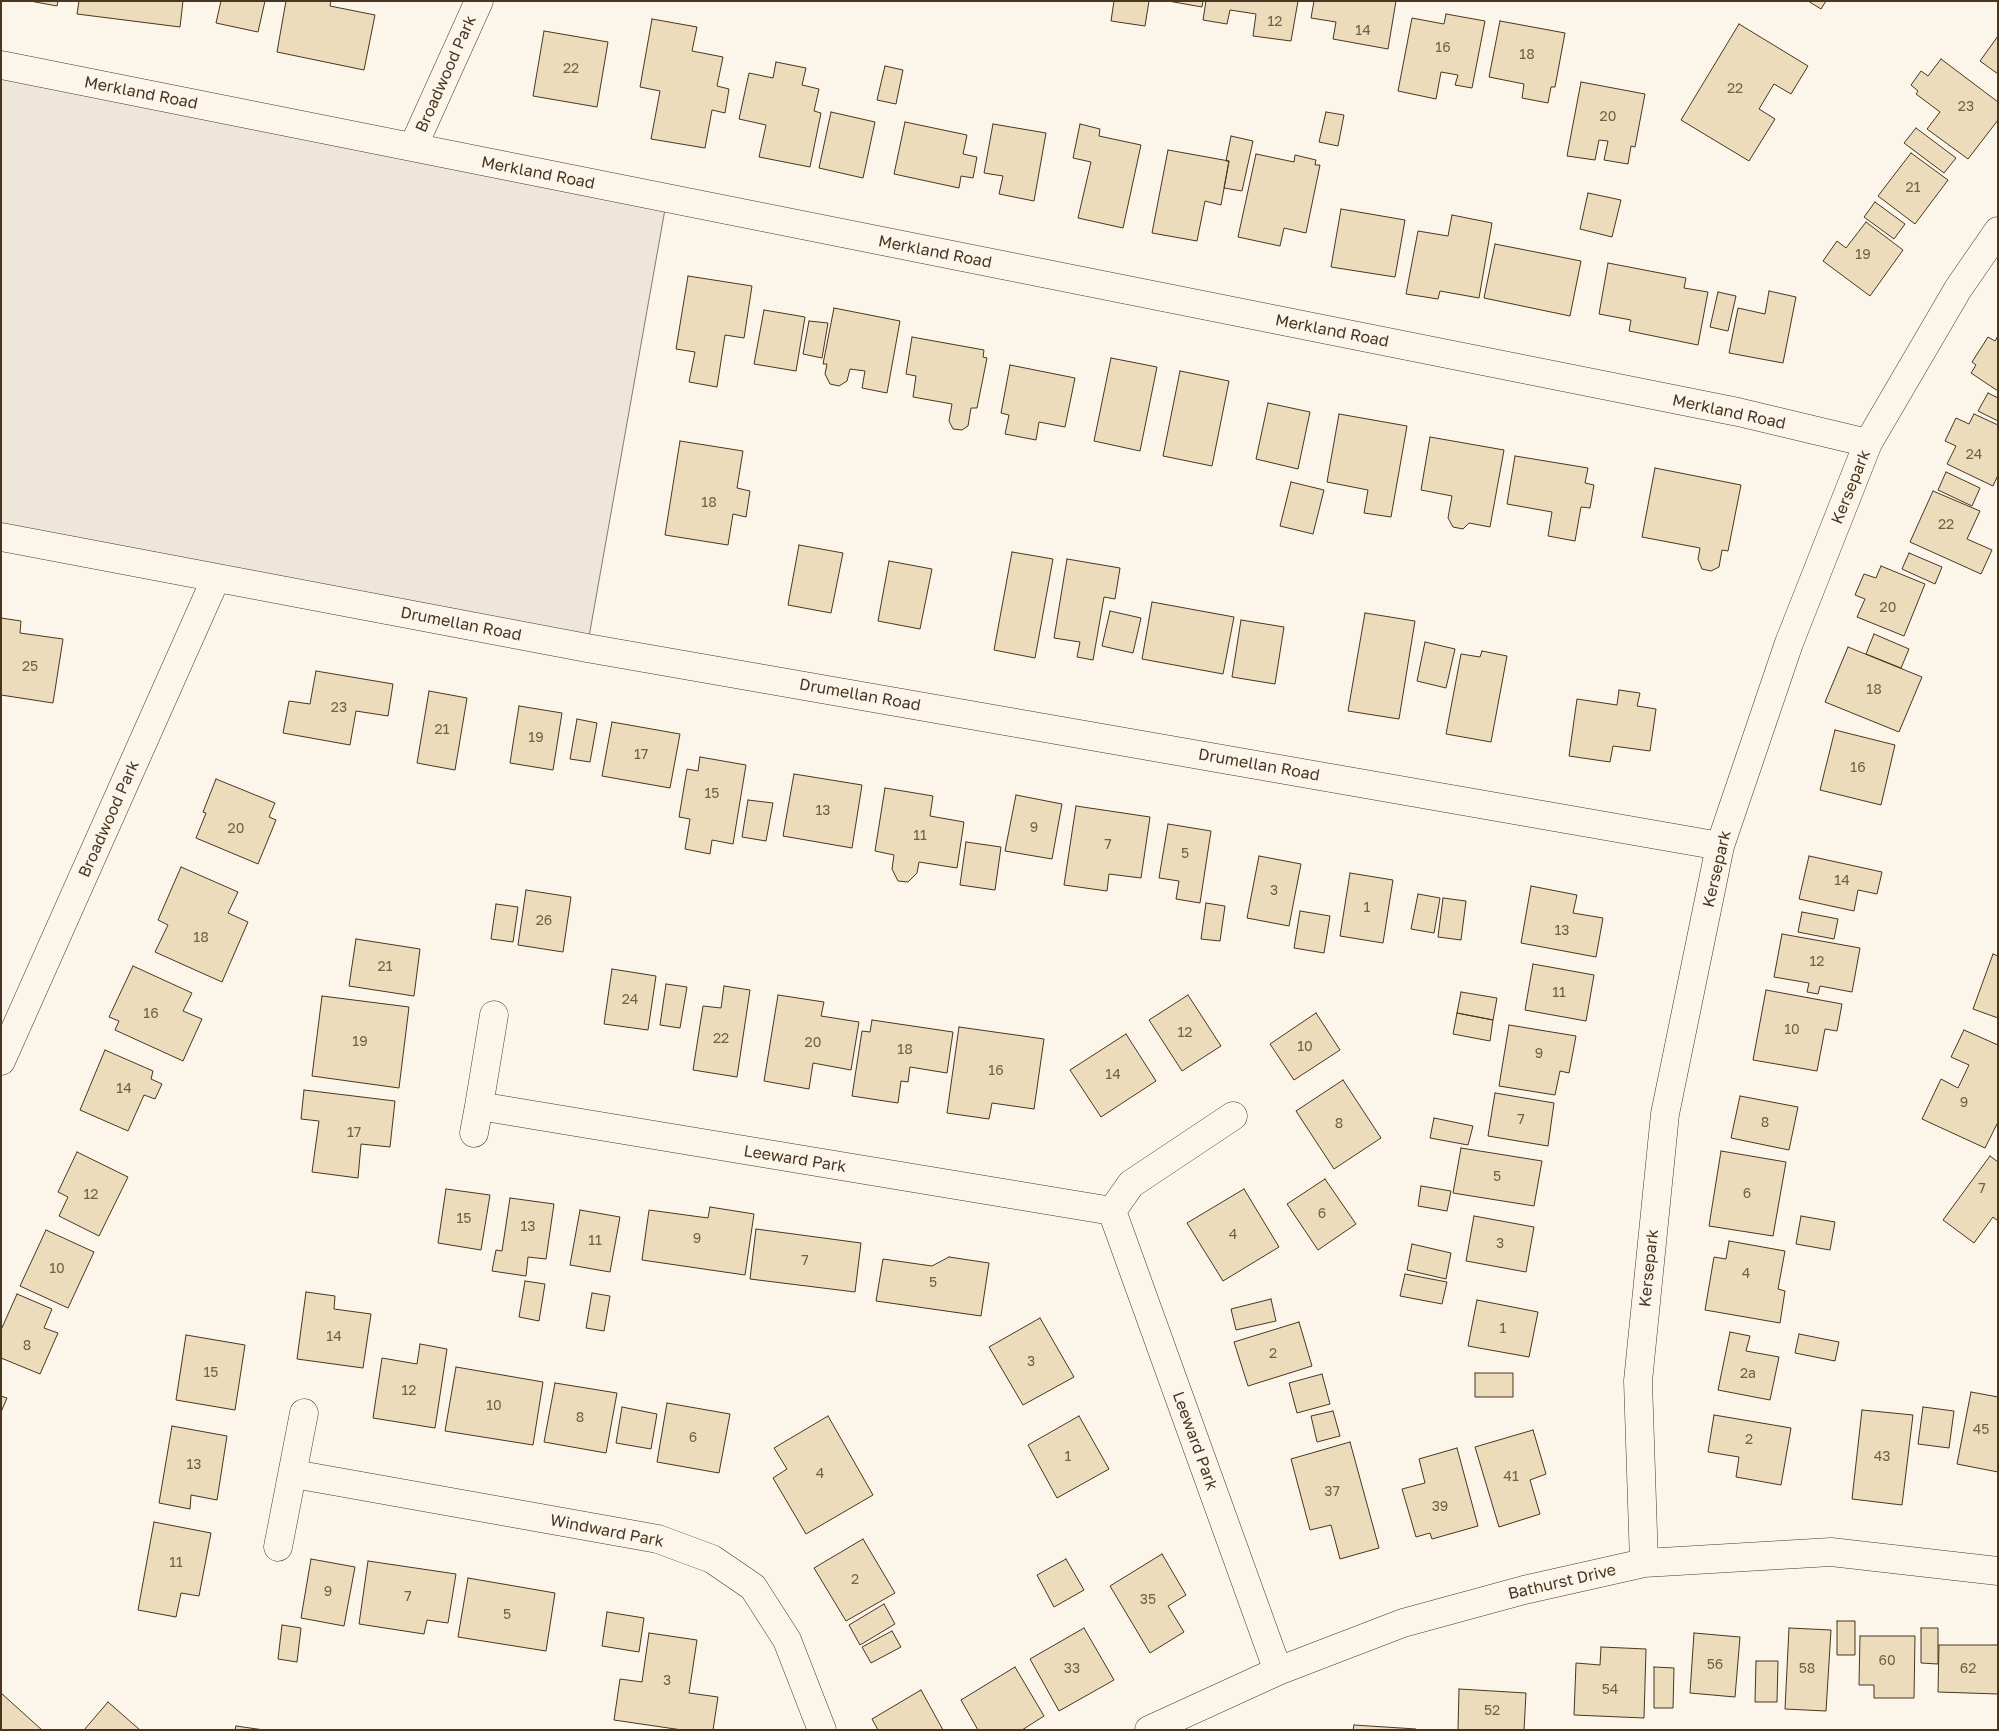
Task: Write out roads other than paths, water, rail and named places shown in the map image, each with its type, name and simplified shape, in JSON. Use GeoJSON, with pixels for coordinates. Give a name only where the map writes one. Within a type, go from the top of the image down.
{"type":"FeatureCollection","features":[{"type":"Feature","properties":{"kind":"street","name":"Broadwood Park"},"geometry":{"type":"LineString","coordinates":[[413,147],[479,1]]}},
{"type":"Feature","properties":{"kind":"street","name":"Merkland Road"},"geometry":{"type":"LineString","coordinates":[[2,68],[413,147],[1738,412],[1868,443]]}},
{"type":"Feature","properties":{"kind":"street","name":"Kersepark"},"geometry":{"type":"LineString","coordinates":[[1644,1563],[1638,1381],[1665,1114],[1720,846],[1788,643],[1868,443],[1958,289],[1998,232]]}},
{"type":"Feature","properties":{"kind":"street","name":"Drumellan Road"},"geometry":{"type":"LineString","coordinates":[[1,537],[597,649],[1720,846]]}},
{"type":"Feature","properties":{"kind":"street","name":"Broadwood Park"},"geometry":{"type":"LineString","coordinates":[[1,1061],[216,578]]}},
{"type":"Feature","properties":{"kind":"street"},"geometry":{"type":"LineString","coordinates":[[474,1134],[494,1015]]}},
{"type":"Feature","properties":{"kind":"street","name":"Leeward Park"},"geometry":{"type":"LineString","coordinates":[[479,1106],[1112,1211],[1278,1671]]}},
{"type":"Feature","properties":{"kind":"street"},"geometry":{"type":"LineString","coordinates":[[1112,1211],[1131,1184],[1233,1116]]}},
{"type":"Feature","properties":{"kind":"street"},"geometry":{"type":"LineString","coordinates":[[278,1547],[294,1474],[304,1413]]}},
{"type":"Feature","properties":{"kind":"street","name":"Windward Park"},"geometry":{"type":"LineString","coordinates":[[294,1474],[658,1539],[712,1559],[753,1587],[763,1602],[787,1640],[822,1730]]}},
{"type":"Feature","properties":{"kind":"street","name":"Bathurst Drive"},"geometry":{"type":"LineString","coordinates":[[1149,1730],[1278,1671],[1403,1623],[1524,1590],[1644,1563],[1831,1552],[1998,1571]]}}]}
